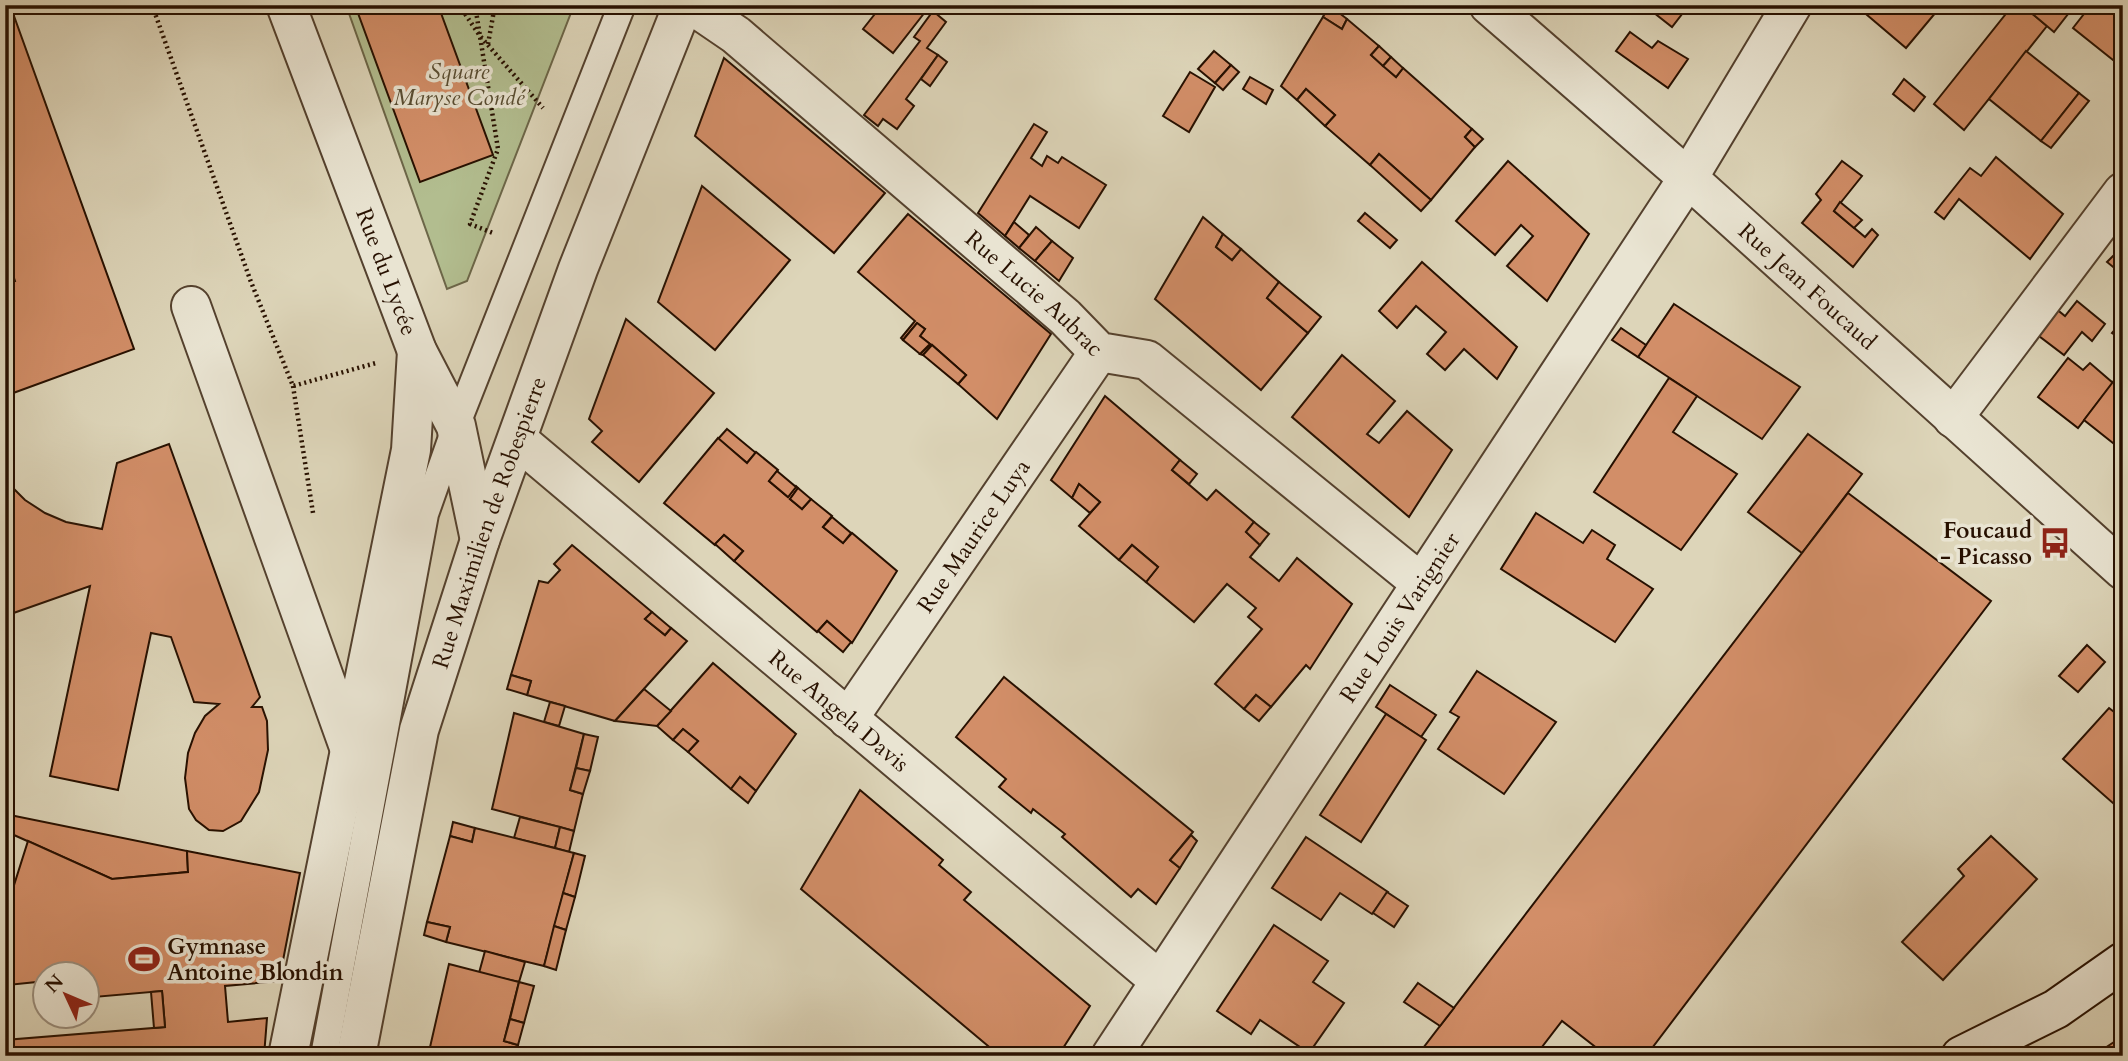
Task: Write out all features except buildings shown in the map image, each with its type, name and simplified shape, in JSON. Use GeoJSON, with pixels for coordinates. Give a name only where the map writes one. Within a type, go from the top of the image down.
{"type":"FeatureCollection","features":[{"type":"Feature","properties":{"kind":"street","name":"Rue du Lycée"},"geometry":{"type":"LineString","coordinates":[[286,5],[417,351],[456,426],[480,540]]}},
{"type":"Feature","properties":{"kind":"street","name":"Rue Maximilien de Robespierre"},"geometry":{"type":"LineString","coordinates":[[356,1056],[419,730],[480,540],[578,269],[683,5]]}},
{"type":"Feature","properties":{"kind":"street","name":"Rue Lucie Aubrac"},"geometry":{"type":"LineString","coordinates":[[692,5],[736,35],[1065,317],[1099,352],[1147,360],[1421,583]]}},
{"type":"Feature","properties":{"kind":"street","name":"Rue Jean Foucaud"},"geometry":{"type":"LineString","coordinates":[[1489,5],[1688,178],[2123,570]]}},
{"type":"Feature","properties":{"kind":"street","name":"Rue Louis Varignier"},"geometry":{"type":"LineString","coordinates":[[1111,1056],[1688,178],[1792,5]]}},
{"type":"Feature","properties":{"kind":"street"},"geometry":{"type":"LineString","coordinates":[[1953,418],[2123,192]]}},
{"type":"Feature","properties":{"kind":"street"},"geometry":{"type":"LineString","coordinates":[[191,306],[349,747]]}},
{"type":"Feature","properties":{"kind":"street"},"geometry":{"type":"LineString","coordinates":[[288,1056],[411,450],[417,351]]}},
{"type":"Feature","properties":{"kind":"street","name":"Rue Maurice Luya"},"geometry":{"type":"LineString","coordinates":[[848,719],[1099,352]]}},
{"type":"Feature","properties":{"kind":"street","name":"Rue Angela Davis"},"geometry":{"type":"LineString","coordinates":[[518,440],[1160,981]]}},
{"type":"Feature","properties":{"kind":"street"},"geometry":{"type":"LineString","coordinates":[[1961,1056],[2056,1009],[2123,962]]}},
{"type":"Feature","properties":{"kind":"lane","name":"Rue Maximilien de Robespierre"},"geometry":{"type":"LineString","coordinates":[[324,1056],[425,514],[456,426],[622,5]]}},
{"type":"Feature","properties":{"kind":"path"},"geometry":{"type":"LineString","coordinates":[[152,5],[251,282],[293,386],[417,351]]}},
{"type":"Feature","properties":{"kind":"path"},"geometry":{"type":"LineString","coordinates":[[459,5],[480,36],[543,109]]}},
{"type":"Feature","properties":{"kind":"path"},"geometry":{"type":"LineString","coordinates":[[475,5],[498,149],[470,224],[493,233]]}},
{"type":"Feature","properties":{"kind":"path"},"geometry":{"type":"LineString","coordinates":[[488,44],[495,5]]}},
{"type":"Feature","properties":{"kind":"green space","name":"Square Maryse Condé"},"geometry":{"type":"Polygon","coordinates":[[[346,5],[574,5],[467,281],[447,289],[346,5]]]}},
{"type":"Feature","properties":{"kind":"place","name":"Foucaud - Picasso"},"geometry":{"type":"Point","coordinates":[2055,543]}},
{"type":"Feature","properties":{"kind":"place","name":"Gymnase Antoine Blondin"},"geometry":{"type":"Point","coordinates":[144,959]}}]}
